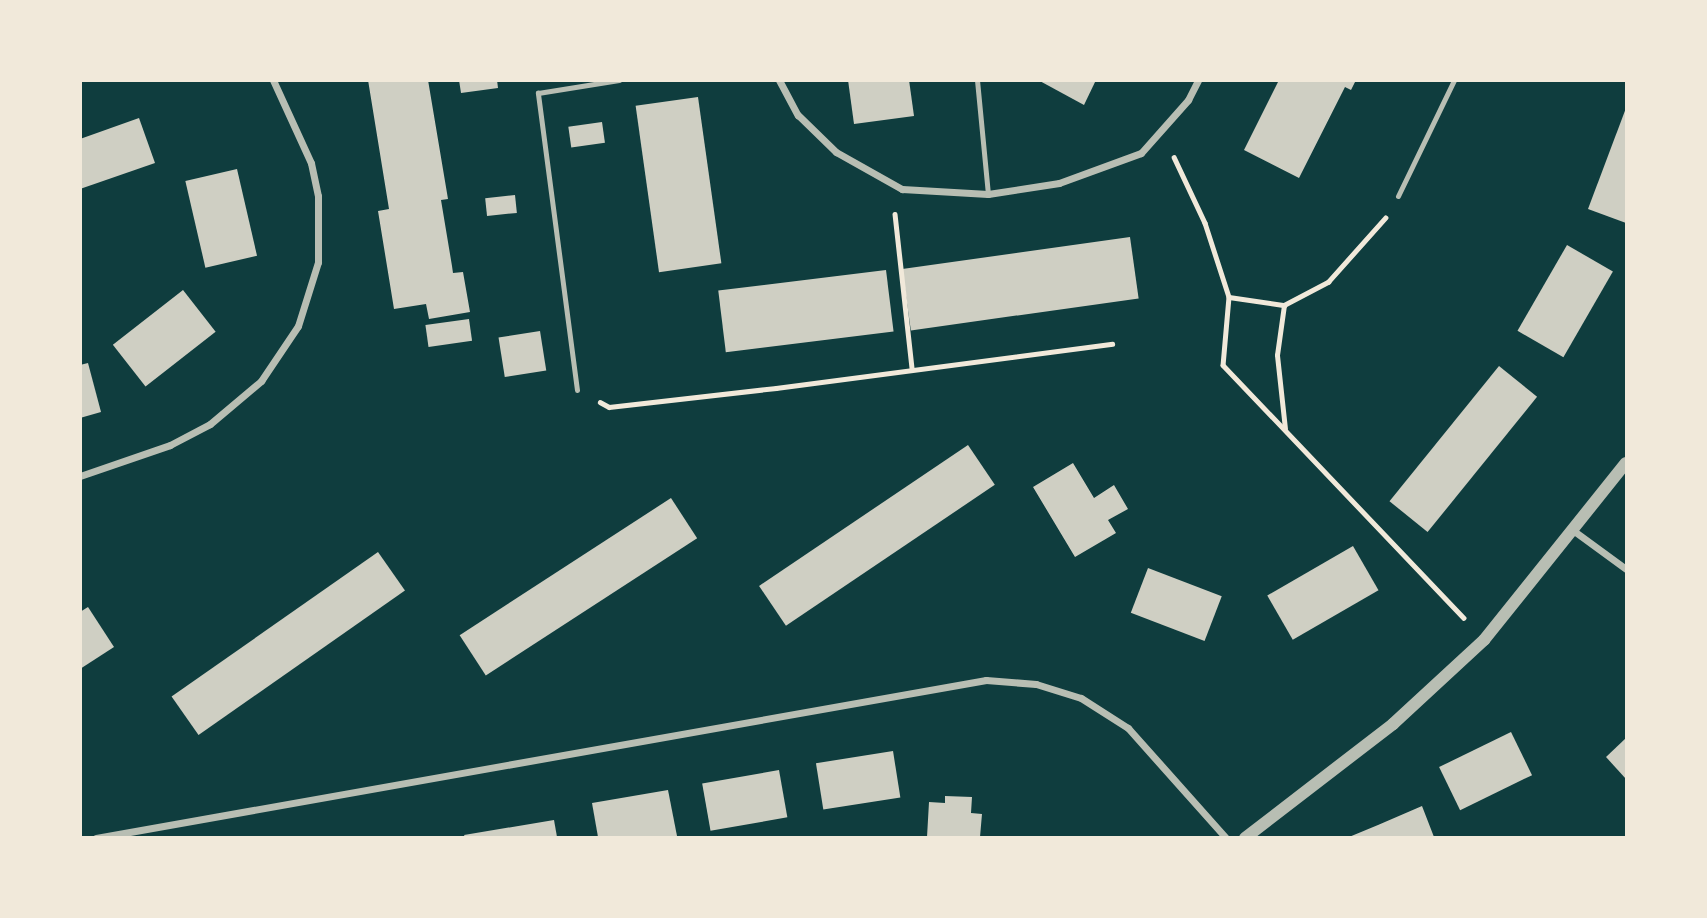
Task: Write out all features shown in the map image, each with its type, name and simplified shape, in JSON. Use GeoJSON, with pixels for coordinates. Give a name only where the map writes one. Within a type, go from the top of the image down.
{"type":"FeatureCollection","features":[{"type":"Feature","properties":{"kind":"street"},"geometry":{"type":"LineString","coordinates":[[80,476],[170,445],[209,424],[261,381],[298,326],[318,262],[318,196],[311,163],[273,80]]}},
{"type":"Feature","properties":{"kind":"street"},"geometry":{"type":"LineString","coordinates":[[779,80],[798,115],[836,152],[902,189],[989,194],[1071,179],[1141,153],[1188,100],[1198,80]]}},
{"type":"Feature","properties":{"kind":"street"},"geometry":{"type":"LineString","coordinates":[[1245,838],[1415,706],[1484,639],[1574,531],[1626,463]]}},
{"type":"Feature","properties":{"kind":"street"},"geometry":{"type":"LineString","coordinates":[[1574,531],[1626,569]]}},
{"type":"Feature","properties":{"kind":"street"},"geometry":{"type":"LineString","coordinates":[[96,838],[986,680],[1036,684],[1081,698],[1128,728],[1226,838]]}},
{"type":"Feature","properties":{"kind":"lane"},"geometry":{"type":"LineString","coordinates":[[577,390],[538,93],[619,80]]}},
{"type":"Feature","properties":{"kind":"lane"},"geometry":{"type":"LineString","coordinates":[[977,80],[989,194]]}},
{"type":"Feature","properties":{"kind":"lane"},"geometry":{"type":"LineString","coordinates":[[1398,196],[1454,80]]}},
{"type":"Feature","properties":{"kind":"path"},"geometry":{"type":"LineString","coordinates":[[1161,130],[1205,223],[1229,297],[1223,365],[1484,639]]}},
{"type":"Feature","properties":{"kind":"path"},"geometry":{"type":"LineString","coordinates":[[902,189],[893,220],[912,369]]}},
{"type":"Feature","properties":{"kind":"path"},"geometry":{"type":"LineString","coordinates":[[1229,297],[1284,305],[1328,282],[1375,234],[1398,196]]}},
{"type":"Feature","properties":{"kind":"path"},"geometry":{"type":"LineString","coordinates":[[1284,305],[1277,355],[1286,430]]}},
{"type":"Feature","properties":{"kind":"path"},"geometry":{"type":"LineString","coordinates":[[577,390],[609,407],[1112,344]]}},
{"type":"Feature","properties":{"kind":"building"},"geometry":{"type":"Polygon","coordinates":[[[368,80],[428,80],[448,199],[441,200],[453,273],[463,272],[470,312],[429,319],[426,304],[394,309],[378,211],[389,209],[368,80]]]}},
{"type":"Feature","properties":{"kind":"building"},"geometry":{"type":"Polygon","coordinates":[[[459,80],[497,80],[498,88],[461,93],[459,80]]]}},
{"type":"Feature","properties":{"kind":"building"},"geometry":{"type":"Polygon","coordinates":[[[848,80],[909,80],[914,116],[854,124],[848,80]]]}},
{"type":"Feature","properties":{"kind":"building"},"geometry":{"type":"Polygon","coordinates":[[[1038,80],[1096,80],[1084,105],[1038,80]]]}},
{"type":"Feature","properties":{"kind":"building"},"geometry":{"type":"Polygon","coordinates":[[[1279,80],[1356,80],[1351,90],[1345,87],[1299,178],[1244,150],[1279,80]]]}},
{"type":"Feature","properties":{"kind":"building"},"geometry":{"type":"Polygon","coordinates":[[[698,97],[721,263],[659,272],[636,106],[698,97]]]}},
{"type":"Feature","properties":{"kind":"building"},"geometry":{"type":"Polygon","coordinates":[[[1626,108],[1626,223],[1588,209],[1626,108]]]}},
{"type":"Feature","properties":{"kind":"building"},"geometry":{"type":"Polygon","coordinates":[[[139,118],[155,163],[80,189],[80,139],[139,118]]]}},
{"type":"Feature","properties":{"kind":"building"},"geometry":{"type":"Polygon","coordinates":[[[602,122],[605,143],[571,148],[568,127],[602,122]]]}},
{"type":"Feature","properties":{"kind":"building"},"geometry":{"type":"Polygon","coordinates":[[[237,169],[257,256],[205,268],[185,181],[237,169]]]}},
{"type":"Feature","properties":{"kind":"building"},"geometry":{"type":"Polygon","coordinates":[[[515,195],[517,213],[487,216],[485,198],[515,195]]]}},
{"type":"Feature","properties":{"kind":"building"},"geometry":{"type":"Polygon","coordinates":[[[1130,237],[1139,298],[911,330],[902,269],[1130,237]]]}},
{"type":"Feature","properties":{"kind":"building"},"geometry":{"type":"Polygon","coordinates":[[[1567,245],[1613,272],[1563,357],[1518,331],[1567,245]]]}},
{"type":"Feature","properties":{"kind":"building"},"geometry":{"type":"Polygon","coordinates":[[[886,270],[894,332],[726,352],[718,291],[886,270]]]}},
{"type":"Feature","properties":{"kind":"building"},"geometry":{"type":"Polygon","coordinates":[[[183,290],[216,332],[145,387],[113,345],[183,290]]]}},
{"type":"Feature","properties":{"kind":"building"},"geometry":{"type":"Polygon","coordinates":[[[469,319],[472,341],[428,347],[425,325],[469,319]]]}},
{"type":"Feature","properties":{"kind":"building"},"geometry":{"type":"Polygon","coordinates":[[[540,331],[546,371],[505,377],[499,338],[540,331]]]}},
{"type":"Feature","properties":{"kind":"building"},"geometry":{"type":"Polygon","coordinates":[[[88,363],[101,412],[80,418],[80,365],[88,363]]]}},
{"type":"Feature","properties":{"kind":"building"},"geometry":{"type":"Polygon","coordinates":[[[1499,366],[1537,397],[1428,532],[1389,501],[1499,366]]]}},
{"type":"Feature","properties":{"kind":"building"},"geometry":{"type":"Polygon","coordinates":[[[968,445],[995,485],[786,626],[759,586],[968,445]]]}},
{"type":"Feature","properties":{"kind":"building"},"geometry":{"type":"Polygon","coordinates":[[[1073,463],[1094,498],[1114,485],[1128,509],[1108,520],[1116,533],[1075,557],[1033,487],[1073,463]]]}},
{"type":"Feature","properties":{"kind":"building"},"geometry":{"type":"Polygon","coordinates":[[[671,498],[697,538],[486,676],[460,635],[671,498]]]}},
{"type":"Feature","properties":{"kind":"building"},"geometry":{"type":"Polygon","coordinates":[[[1353,546],[1378,590],[1293,640],[1267,596],[1353,546]]]}},
{"type":"Feature","properties":{"kind":"building"},"geometry":{"type":"Polygon","coordinates":[[[378,552],[405,591],[199,735],[172,697],[378,552]]]}},
{"type":"Feature","properties":{"kind":"building"},"geometry":{"type":"Polygon","coordinates":[[[1148,568],[1222,596],[1205,641],[1131,613],[1148,568]]]}},
{"type":"Feature","properties":{"kind":"building"},"geometry":{"type":"Polygon","coordinates":[[[88,607],[114,647],[80,669],[80,612],[88,607]]]}},
{"type":"Feature","properties":{"kind":"building"},"geometry":{"type":"Polygon","coordinates":[[[1511,732],[1532,775],[1460,810],[1439,767],[1511,732]]]}},
{"type":"Feature","properties":{"kind":"building"},"geometry":{"type":"Polygon","coordinates":[[[1626,738],[1626,779],[1606,757],[1626,738]]]}},
{"type":"Feature","properties":{"kind":"building"},"geometry":{"type":"Polygon","coordinates":[[[893,751],[900,797],[823,810],[816,763],[893,751]]]}},
{"type":"Feature","properties":{"kind":"building"},"geometry":{"type":"Polygon","coordinates":[[[779,770],[787,817],[711,831],[702,784],[779,770]]]}},
{"type":"Feature","properties":{"kind":"building"},"geometry":{"type":"Polygon","coordinates":[[[668,790],[677,836],[598,837],[592,803],[668,790]]]}},
{"type":"Feature","properties":{"kind":"building"},"geometry":{"type":"Polygon","coordinates":[[[945,796],[972,797],[971,813],[982,814],[980,837],[927,837],[929,802],[945,803],[945,796]]]}},
{"type":"Feature","properties":{"kind":"building"},"geometry":{"type":"Polygon","coordinates":[[[1422,806],[1434,837],[1349,837],[1378,825],[1422,806]]]}},
{"type":"Feature","properties":{"kind":"building"},"geometry":{"type":"Polygon","coordinates":[[[554,820],[557,837],[464,835],[554,820]]]}}]}
